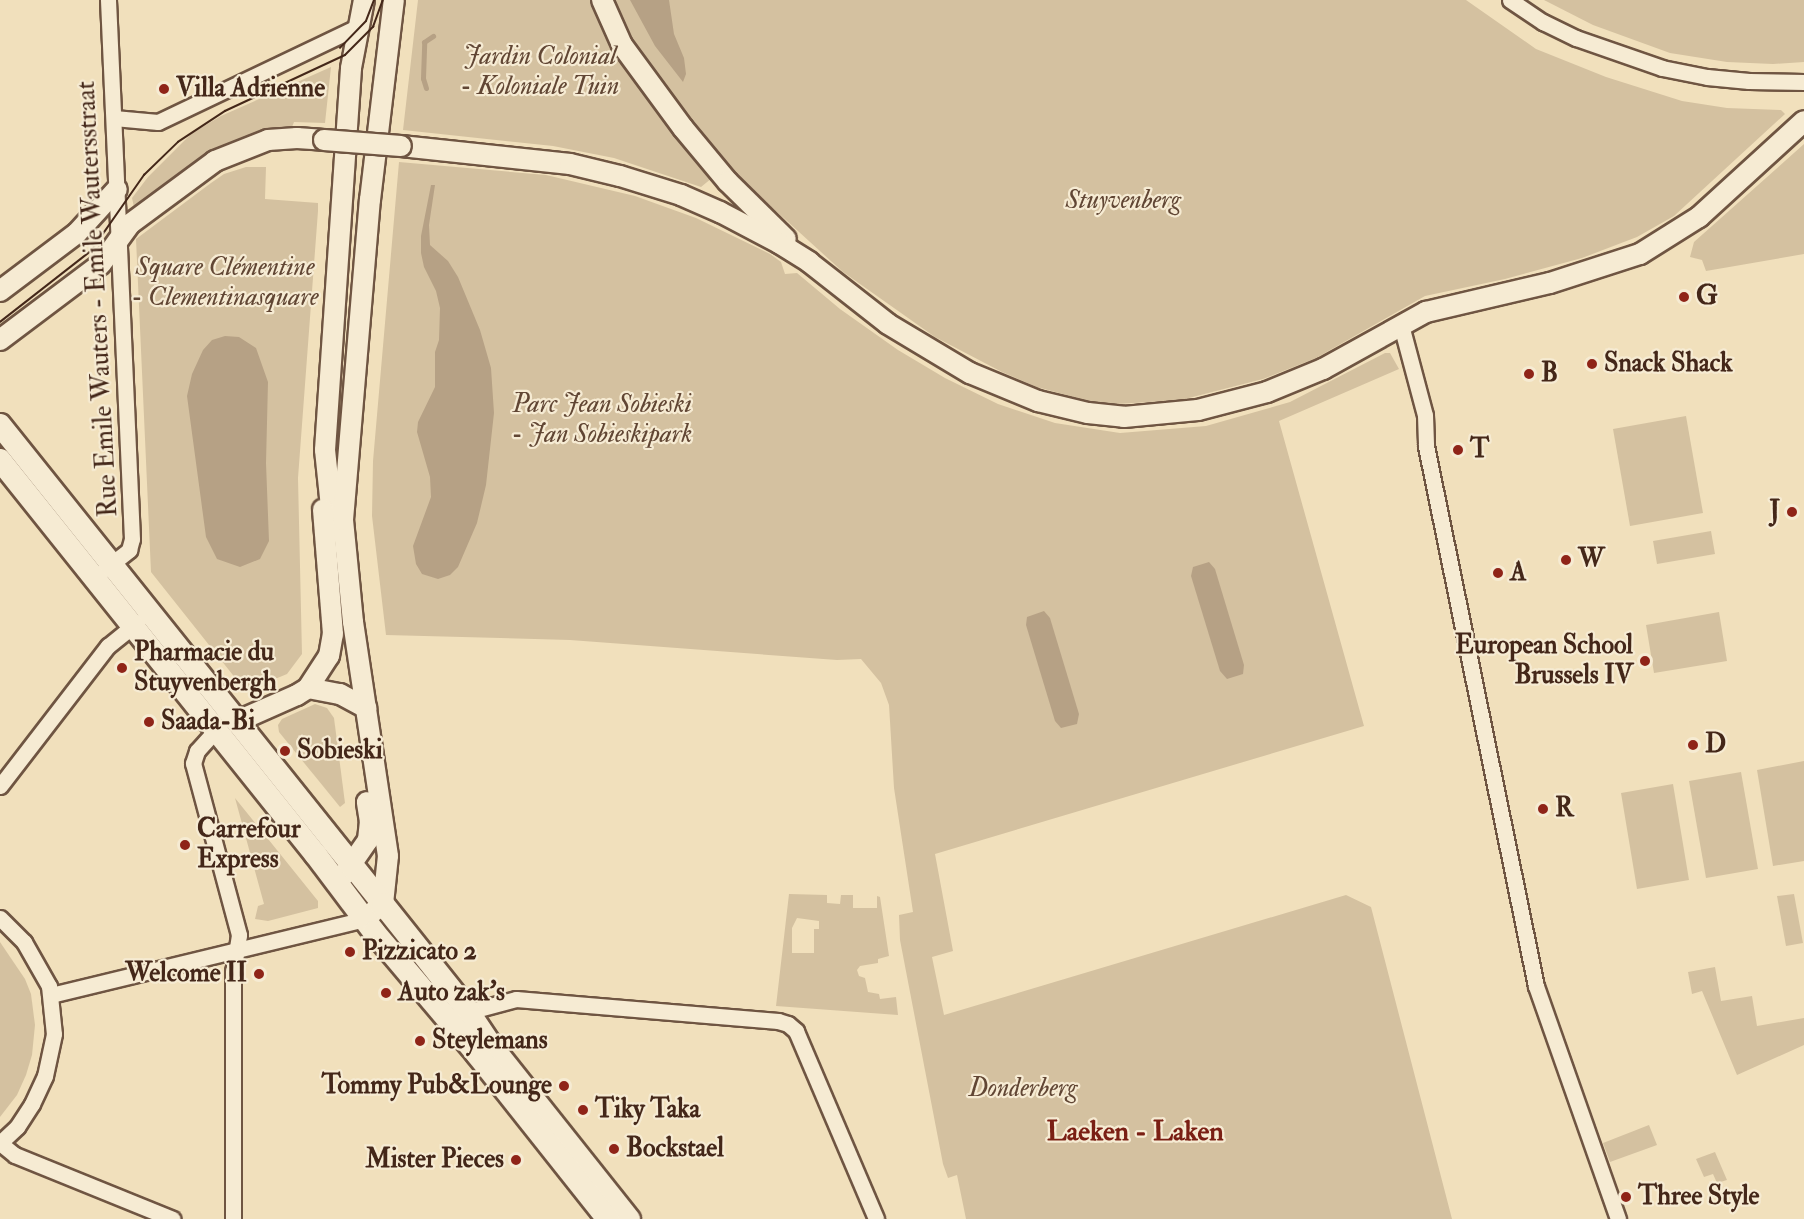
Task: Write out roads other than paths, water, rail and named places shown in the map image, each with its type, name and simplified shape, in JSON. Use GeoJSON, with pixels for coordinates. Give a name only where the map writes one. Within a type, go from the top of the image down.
{"type":"FeatureCollection","features":[{"type":"Feature","properties":{"kind":"main road"},"geometry":{"type":"LineString","coordinates":[[0,425],[352,864],[468,1011],[492,1047],[629,1219]]}},
{"type":"Feature","properties":{"kind":"main road"},"geometry":{"type":"LineString","coordinates":[[0,460],[364,919],[608,1219]]}},
{"type":"Feature","properties":{"kind":"street","name":"Rue Emile Wauters - Emile Wautersstraat"},"geometry":{"type":"LineString","coordinates":[[93,579],[129,550],[132,538],[108,0]]}},
{"type":"Feature","properties":{"kind":"street"},"geometry":{"type":"LineString","coordinates":[[51,995],[238,947],[364,919],[383,904],[387,856],[359,704],[325,450],[351,68],[364,0]]}},
{"type":"Feature","properties":{"kind":"street"},"geometry":{"type":"LineString","coordinates":[[338,884],[368,840],[370,822],[343,520],[370,200],[394,0]]}},
{"type":"Feature","properties":{"kind":"street"},"geometry":{"type":"LineString","coordinates":[[602,0],[622,45],[695,144],[728,182],[809,262],[888,324],[970,373],[1038,401],[1099,415],[1124,417],[1170,414],[1244,399],[1323,369],[1426,312],[1550,283],[1640,254],[1700,217],[1804,121]]}},
{"type":"Feature","properties":{"kind":"street"},"geometry":{"type":"LineString","coordinates":[[1510,0],[1543,22],[1576,38],[1662,68],[1707,77],[1749,81],[1804,82]]}},
{"type":"Feature","properties":{"kind":"street"},"geometry":{"type":"LineString","coordinates":[[114,118],[158,122],[359,26]]}},
{"type":"Feature","properties":{"kind":"street"},"geometry":{"type":"LineString","coordinates":[[0,340],[101,264],[111,253],[120,236],[136,219],[202,169],[238,150],[282,139],[401,146],[549,161],[620,176],[681,195],[720,212],[809,262]]}},
{"type":"Feature","properties":{"kind":"street"},"geometry":{"type":"LineString","coordinates":[[0,291],[77,233],[117,189]]}},
{"type":"Feature","properties":{"kind":"street"},"geometry":{"type":"LineString","coordinates":[[1401,325],[1425,415],[1426,446],[1536,986],[1618,1219]]}},
{"type":"Feature","properties":{"kind":"street"},"geometry":{"type":"LineString","coordinates":[[237,722],[308,688],[325,665],[333,634],[322,517],[326,462]]}},
{"type":"Feature","properties":{"kind":"street"},"geometry":{"type":"LineString","coordinates":[[0,786],[108,646],[150,613]]}},
{"type":"Feature","properties":{"kind":"street"},"geometry":{"type":"LineString","coordinates":[[308,688],[330,690],[359,704]]}},
{"type":"Feature","properties":{"kind":"street"},"geometry":{"type":"LineString","coordinates":[[215,731],[195,755],[194,772],[238,931],[238,947],[233,971],[233,1219]]}},
{"type":"Feature","properties":{"kind":"street"},"geometry":{"type":"LineString","coordinates":[[0,918],[18,934],[34,957],[51,995],[54,1034],[45,1076],[32,1104],[17,1126],[0,1143],[15,1155],[173,1219]]}},
{"type":"Feature","properties":{"kind":"street"},"geometry":{"type":"LineString","coordinates":[[446,1018],[516,999],[778,1021],[788,1024],[795,1031],[876,1219]]}},
{"type":"Feature","properties":{"kind":"waterway"},"geometry":{"type":"LineString","coordinates":[[426,88],[423,78],[424,42],[433,36]]}},
{"type":"Feature","properties":{"kind":"tram line"},"geometry":{"type":"LineString","coordinates":[[340,48],[366,21],[374,0]]}},
{"type":"Feature","properties":{"kind":"tram line"},"geometry":{"type":"LineString","coordinates":[[0,322],[91,251],[144,175],[178,142],[225,111],[345,55],[373,27],[383,0]]}},
{"type":"Feature","properties":{"kind":"place","name":"Villa Adrienne"},"geometry":{"type":"Point","coordinates":[164,89]}},
{"type":"Feature","properties":{"kind":"place","name":"G"},"geometry":{"type":"Point","coordinates":[1684,297]}},
{"type":"Feature","properties":{"kind":"place","name":"Snack Shack"},"geometry":{"type":"Point","coordinates":[1592,364]}},
{"type":"Feature","properties":{"kind":"place","name":"B"},"geometry":{"type":"Point","coordinates":[1529,374]}},
{"type":"Feature","properties":{"kind":"place","name":"T"},"geometry":{"type":"Point","coordinates":[1458,450]}},
{"type":"Feature","properties":{"kind":"place","name":"J"},"geometry":{"type":"Point","coordinates":[1792,512]}},
{"type":"Feature","properties":{"kind":"place","name":"W"},"geometry":{"type":"Point","coordinates":[1566,560]}},
{"type":"Feature","properties":{"kind":"place","name":"A"},"geometry":{"type":"Point","coordinates":[1498,573]}},
{"type":"Feature","properties":{"kind":"place","name":"European School Brussels IV"},"geometry":{"type":"Point","coordinates":[1645,661]}},
{"type":"Feature","properties":{"kind":"place","name":"Pharmacie du Stuyvenbergh"},"geometry":{"type":"Point","coordinates":[122,668]}},
{"type":"Feature","properties":{"kind":"place","name":"Saada-Bi"},"geometry":{"type":"Point","coordinates":[149,722]}},
{"type":"Feature","properties":{"kind":"place","name":"D"},"geometry":{"type":"Point","coordinates":[1693,745]}},
{"type":"Feature","properties":{"kind":"place","name":"Sobieski"},"geometry":{"type":"Point","coordinates":[285,751]}},
{"type":"Feature","properties":{"kind":"place","name":"R"},"geometry":{"type":"Point","coordinates":[1543,809]}},
{"type":"Feature","properties":{"kind":"place","name":"Carrefour Express"},"geometry":{"type":"Point","coordinates":[185,845]}},
{"type":"Feature","properties":{"kind":"place","name":"Pizzicato 2"},"geometry":{"type":"Point","coordinates":[350,952]}},
{"type":"Feature","properties":{"kind":"place","name":"Welcome II"},"geometry":{"type":"Point","coordinates":[259,974]}},
{"type":"Feature","properties":{"kind":"place","name":"Auto zak's"},"geometry":{"type":"Point","coordinates":[386,993]}},
{"type":"Feature","properties":{"kind":"place","name":"Steylemans"},"geometry":{"type":"Point","coordinates":[420,1041]}},
{"type":"Feature","properties":{"kind":"place","name":"Tommy Pub&Lounge"},"geometry":{"type":"Point","coordinates":[564,1086]}},
{"type":"Feature","properties":{"kind":"place","name":"Tiky Taka"},"geometry":{"type":"Point","coordinates":[583,1110]}},
{"type":"Feature","properties":{"kind":"place","name":"Bockstael"},"geometry":{"type":"Point","coordinates":[614,1149]}},
{"type":"Feature","properties":{"kind":"place","name":"Mister Pieces"},"geometry":{"type":"Point","coordinates":[516,1160]}},
{"type":"Feature","properties":{"kind":"place","name":"Three Style"},"geometry":{"type":"Point","coordinates":[1626,1197]}},
{"type":"Feature","properties":{"kind":"district","name":"Laeken - Laken"},"geometry":{"type":"Point","coordinates":[1135,1132]}},
{"type":"Feature","properties":{"kind":"park label","name":"Jardin Colonial - Koloniale Tuin"},"geometry":{"type":"Point","coordinates":[540,72]}},
{"type":"Feature","properties":{"kind":"park label","name":"Stuyvenberg"},"geometry":{"type":"Point","coordinates":[1123,201]}},
{"type":"Feature","properties":{"kind":"park label","name":"Square Clémentine - Clementinasquare"},"geometry":{"type":"Point","coordinates":[225,283]}},
{"type":"Feature","properties":{"kind":"park label","name":"Parc Jean Sobieski - Jan Sobieskipark"},"geometry":{"type":"Point","coordinates":[602,420]}},
{"type":"Feature","properties":{"kind":"park label","name":"Donderberg"},"geometry":{"type":"Point","coordinates":[1023,1089]}}]}
